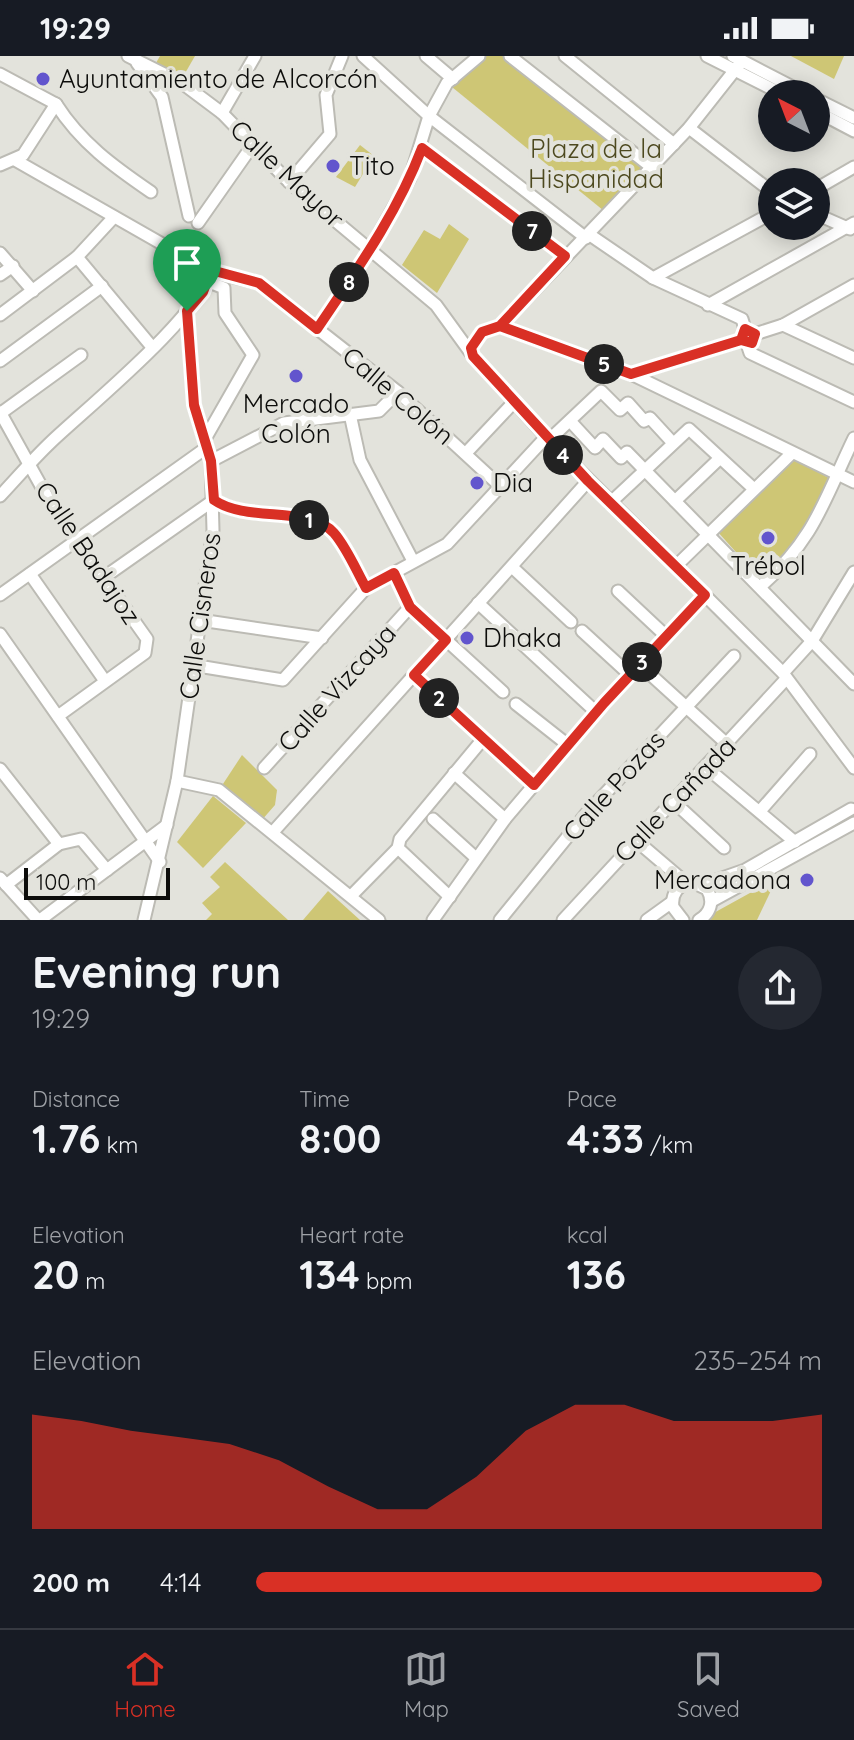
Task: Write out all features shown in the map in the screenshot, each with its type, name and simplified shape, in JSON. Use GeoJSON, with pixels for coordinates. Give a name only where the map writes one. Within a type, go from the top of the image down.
{"type":"FeatureCollection","features":[{"type":"Feature","properties":{"kind":"street"},"geometry":{"type":"LineString","coordinates":[[222,113],[255,56]]}},
{"type":"Feature","properties":{"kind":"street"},"geometry":{"type":"LineString","coordinates":[[289,182],[330,134],[326,95],[342,56]]}},
{"type":"Feature","properties":{"kind":"street"},"geometry":{"type":"LineString","coordinates":[[363,56],[429,116],[588,237],[653,278],[742,319],[750,353],[854,402]]}},
{"type":"Feature","properties":{"kind":"street"},"geometry":{"type":"LineString","coordinates":[[426,56],[453,79]]}},
{"type":"Feature","properties":{"kind":"street"},"geometry":{"type":"LineString","coordinates":[[510,56],[650,166]]}},
{"type":"Feature","properties":{"kind":"street"},"geometry":{"type":"LineString","coordinates":[[565,56],[674,144]]}},
{"type":"Feature","properties":{"kind":"street"},"geometry":{"type":"LineString","coordinates":[[131,58],[162,97],[194,219],[252,146]]}},
{"type":"Feature","properties":{"kind":"street","name":"Calle Mayor"},"geometry":{"type":"LineString","coordinates":[[131,58],[182,83],[222,113],[289,182],[436,305],[473,356],[588,481],[784,676],[854,768]]}},
{"type":"Feature","properties":{"kind":"street"},"geometry":{"type":"LineString","coordinates":[[317,329],[370,250],[410,178],[422,148],[429,116],[453,79],[472,58]]}},
{"type":"Feature","properties":{"kind":"street"},"geometry":{"type":"LineString","coordinates":[[722,87],[712,58],[737,62],[776,80]]}},
{"type":"Feature","properties":{"kind":"street"},"geometry":{"type":"LineString","coordinates":[[500,326],[689,128],[722,87],[737,62]]}},
{"type":"Feature","properties":{"kind":"street"},"geometry":{"type":"LineString","coordinates":[[737,62],[762,80]]}},
{"type":"Feature","properties":{"kind":"street"},"geometry":{"type":"LineString","coordinates":[[0,74],[56,104],[72,129],[98,155],[151,192]]}},
{"type":"Feature","properties":{"kind":"street"},"geometry":{"type":"LineString","coordinates":[[5,161],[23,155],[56,104]]}},
{"type":"Feature","properties":{"kind":"street"},"geometry":{"type":"LineString","coordinates":[[830,106],[853,117]]}},
{"type":"Feature","properties":{"kind":"street"},"geometry":{"type":"LineString","coordinates":[[830,118],[854,131]]}},
{"type":"Feature","properties":{"kind":"street"},"geometry":{"type":"LineString","coordinates":[[689,128],[758,181]]}},
{"type":"Feature","properties":{"kind":"street"},"geometry":{"type":"LineString","coordinates":[[422,148],[565,256]]}},
{"type":"Feature","properties":{"kind":"street"},"geometry":{"type":"LineString","coordinates":[[5,161],[114,217],[224,288]]}},
{"type":"Feature","properties":{"kind":"street"},"geometry":{"type":"LineString","coordinates":[[830,181],[854,167]]}},
{"type":"Feature","properties":{"kind":"street"},"geometry":{"type":"LineString","coordinates":[[0,315],[77,257],[114,217]]}},
{"type":"Feature","properties":{"kind":"street"},"geometry":{"type":"LineString","coordinates":[[830,219],[852,227]]}},
{"type":"Feature","properties":{"kind":"street"},"geometry":{"type":"LineString","coordinates":[[653,278],[758,221]]}},
{"type":"Feature","properties":{"kind":"street"},"geometry":{"type":"LineString","coordinates":[[708,305],[852,227]]}},
{"type":"Feature","properties":{"kind":"street"},"geometry":{"type":"LineString","coordinates":[[0,253],[33,291]]}},
{"type":"Feature","properties":{"kind":"street"},"geometry":{"type":"LineString","coordinates":[[77,257],[152,347]]}},
{"type":"Feature","properties":{"kind":"street"},"geometry":{"type":"LineString","coordinates":[[0,275],[13,266]]}},
{"type":"Feature","properties":{"kind":"street"},"geometry":{"type":"LineString","coordinates":[[0,595],[206,443],[253,355],[225,313],[227,273]]}},
{"type":"Feature","properties":{"kind":"street","name":"Calle Colón"},"geometry":{"type":"LineString","coordinates":[[208,277],[227,273],[259,283],[398,392],[500,486]]}},
{"type":"Feature","properties":{"kind":"street"},"geometry":{"type":"LineString","coordinates":[[0,496],[187,311],[208,277]]}},
{"type":"Feature","properties":{"kind":"street"},"geometry":{"type":"LineString","coordinates":[[0,361],[102,286]]}},
{"type":"Feature","properties":{"kind":"street"},"geometry":{"type":"LineString","coordinates":[[631,374],[783,325],[852,288]]}},
{"type":"Feature","properties":{"kind":"street","name":"Calle Cisneros"},"geometry":{"type":"LineString","coordinates":[[144,920],[177,781],[214,500],[211,461],[194,405],[187,311]]}},
{"type":"Feature","properties":{"kind":"street"},"geometry":{"type":"LineString","coordinates":[[783,325],[854,358]]}},
{"type":"Feature","properties":{"kind":"street"},"geometry":{"type":"LineString","coordinates":[[473,356],[471,348],[476,339],[489,327],[500,326],[631,374],[854,482]]}},
{"type":"Feature","properties":{"kind":"street"},"geometry":{"type":"LineString","coordinates":[[0,412],[81,355]]}},
{"type":"Feature","properties":{"kind":"street"},"geometry":{"type":"LineString","coordinates":[[192,665],[283,680],[366,588],[447,544],[548,438],[571,422],[601,391],[620,410],[628,403],[644,421],[650,418],[673,443]]}},
{"type":"Feature","properties":{"kind":"street"},"geometry":{"type":"LineString","coordinates":[[211,461],[284,423],[379,411],[398,392]]}},
{"type":"Feature","properties":{"kind":"street"},"geometry":{"type":"LineString","coordinates":[[466,453],[514,402]]}},
{"type":"Feature","properties":{"kind":"street","name":"Calle Badajoz"},"geometry":{"type":"LineString","coordinates":[[0,412],[29,467],[76,541],[147,639],[145,653],[58,716]]}},
{"type":"Feature","properties":{"kind":"street"},"geometry":{"type":"LineString","coordinates":[[350,414],[360,460],[413,561]]}},
{"type":"Feature","properties":{"kind":"street"},"geometry":{"type":"LineString","coordinates":[[571,422],[595,448],[603,439],[621,458],[627,452],[812,641],[852,676]]}},
{"type":"Feature","properties":{"kind":"street"},"geometry":{"type":"LineString","coordinates":[[610,503],[689,429],[718,460]]}},
{"type":"Feature","properties":{"kind":"street"},"geometry":{"type":"LineString","coordinates":[[0,445],[13,437]]}},
{"type":"Feature","properties":{"kind":"street"},"geometry":{"type":"LineString","coordinates":[[761,586],[788,563],[812,531],[854,438]]}},
{"type":"Feature","properties":{"kind":"street"},"geometry":{"type":"LineString","coordinates":[[676,566],[792,453]]}},
{"type":"Feature","properties":{"kind":"street"},"geometry":{"type":"LineString","coordinates":[[675,501],[718,460],[725,460],[754,489]]}},
{"type":"Feature","properties":{"kind":"street"},"geometry":{"type":"LineString","coordinates":[[273,832],[588,481]]}},
{"type":"Feature","properties":{"kind":"street"},"geometry":{"type":"LineString","coordinates":[[103,578],[214,500],[228,510],[318,521],[333,532],[366,588]]}},
{"type":"Feature","properties":{"kind":"street"},"geometry":{"type":"LineString","coordinates":[[512,567],[571,622]]}},
{"type":"Feature","properties":{"kind":"street","name":"Calle Cañada"},"geometry":{"type":"LineString","coordinates":[[563,920],[728,745],[812,641],[854,572]]}},
{"type":"Feature","properties":{"kind":"street"},"geometry":{"type":"LineString","coordinates":[[394,573],[410,607],[503,692]]}},
{"type":"Feature","properties":{"kind":"street"},"geometry":{"type":"LineString","coordinates":[[30,574],[105,681]]}},
{"type":"Feature","properties":{"kind":"street"},"geometry":{"type":"LineString","coordinates":[[618,591],[666,636]]}},
{"type":"Feature","properties":{"kind":"street"},"geometry":{"type":"LineString","coordinates":[[433,920],[505,819],[596,712],[705,595]]}},
{"type":"Feature","properties":{"kind":"street"},"geometry":{"type":"LineString","coordinates":[[478,603],[596,712]]}},
{"type":"Feature","properties":{"kind":"street","name":"Calle Vizcaya"},"geometry":{"type":"LineString","coordinates":[[264,768],[410,607]]}},
{"type":"Feature","properties":{"kind":"street"},"geometry":{"type":"LineString","coordinates":[[200,620],[322,638]]}},
{"type":"Feature","properties":{"kind":"street"},"geometry":{"type":"LineString","coordinates":[[582,631],[630,675]]}},
{"type":"Feature","properties":{"kind":"street"},"geometry":{"type":"LineString","coordinates":[[0,634],[160,862]]}},
{"type":"Feature","properties":{"kind":"street","name":"Calle Pozas"},"geometry":{"type":"LineString","coordinates":[[500,920],[586,814],[734,656]]}},
{"type":"Feature","properties":{"kind":"street"},"geometry":{"type":"LineString","coordinates":[[640,665],[728,745]]}},
{"type":"Feature","properties":{"kind":"street"},"geometry":{"type":"LineString","coordinates":[[414,675],[534,785]]}},
{"type":"Feature","properties":{"kind":"street"},"geometry":{"type":"LineString","coordinates":[[516,704],[568,745]]}},
{"type":"Feature","properties":{"kind":"street"},"geometry":{"type":"LineString","coordinates":[[351,896],[398,848],[400,839],[483,739]]}},
{"type":"Feature","properties":{"kind":"street"},"geometry":{"type":"LineString","coordinates":[[760,811],[810,754]]}},
{"type":"Feature","properties":{"kind":"street"},"geometry":{"type":"LineString","coordinates":[[707,768],[795,842]]}},
{"type":"Feature","properties":{"kind":"street"},"geometry":{"type":"LineString","coordinates":[[0,769],[59,844]]}},
{"type":"Feature","properties":{"kind":"street"},"geometry":{"type":"LineString","coordinates":[[454,773],[505,819]]}},
{"type":"Feature","properties":{"kind":"street"},"geometry":{"type":"LineString","coordinates":[[177,781],[219,790],[379,920]]}},
{"type":"Feature","properties":{"kind":"street"},"geometry":{"type":"LineString","coordinates":[[675,803],[724,848]]}},
{"type":"Feature","properties":{"kind":"street"},"geometry":{"type":"LineString","coordinates":[[638,842],[686,883],[702,885],[723,880],[853,812]]}},
{"type":"Feature","properties":{"kind":"street"},"geometry":{"type":"LineString","coordinates":[[699,920],[709,911],[712,901],[853,812]]}},
{"type":"Feature","properties":{"kind":"street"},"geometry":{"type":"LineString","coordinates":[[433,819],[476,858]]}},
{"type":"Feature","properties":{"kind":"street"},"geometry":{"type":"LineString","coordinates":[[107,870],[81,839],[59,844],[3,881],[39,920],[107,870],[167,825]]}},
{"type":"Feature","properties":{"kind":"street"},"geometry":{"type":"LineString","coordinates":[[398,848],[450,897]]}},
{"type":"Feature","properties":{"kind":"street"},"geometry":{"type":"LineString","coordinates":[[683,920],[675,913],[672,902],[676,890],[686,883]]}},
{"type":"Feature","properties":{"kind":"street"},"geometry":{"type":"LineString","coordinates":[[702,885],[712,901]]}},
{"type":"Feature","properties":{"kind":"street"},"geometry":{"type":"LineString","coordinates":[[647,920],[672,902]]}},
{"type":"Feature","properties":{"kind":"green space"},"geometry":{"type":"Polygon","coordinates":[[[160,56],[195,56],[184,75],[156,63],[160,56]]]}},
{"type":"Feature","properties":{"kind":"green space","name":"Plaza de la Hispanidad"},"geometry":{"type":"Polygon","coordinates":[[[479,56],[510,56],[650,166],[609,215],[447,83],[479,56]]]}},
{"type":"Feature","properties":{"kind":"green space"},"geometry":{"type":"Polygon","coordinates":[[[791,56],[844,56],[834,79],[791,56]]]}},
{"type":"Feature","properties":{"kind":"green space"},"geometry":{"type":"Polygon","coordinates":[[[360,145],[374,156],[355,187],[336,177],[360,145]]]}},
{"type":"Feature","properties":{"kind":"green space"},"geometry":{"type":"Polygon","coordinates":[[[449,224],[469,239],[437,293],[402,265],[424,230],[440,239],[449,224]]]}},
{"type":"Feature","properties":{"kind":"green space"},"geometry":{"type":"Polygon","coordinates":[[[794,459],[829,478],[805,534],[781,558],[772,551],[753,571],[717,531],[794,459]]]}},
{"type":"Feature","properties":{"kind":"green space"},"geometry":{"type":"Polygon","coordinates":[[[242,755],[277,790],[275,805],[261,821],[219,790],[242,755]]]}},
{"type":"Feature","properties":{"kind":"green space"},"geometry":{"type":"Polygon","coordinates":[[[213,796],[246,823],[203,868],[177,842],[213,796]]]}},
{"type":"Feature","properties":{"kind":"green space"},"geometry":{"type":"Polygon","coordinates":[[[225,862],[288,920],[206,920],[212,914],[202,903],[220,887],[210,877],[225,862]]]}},
{"type":"Feature","properties":{"kind":"green space"},"geometry":{"type":"Polygon","coordinates":[[[777,878],[757,920],[701,920],[777,878]]]}},
{"type":"Feature","properties":{"kind":"green space"},"geometry":{"type":"Polygon","coordinates":[[[328,891],[360,920],[303,920],[328,891]]]}},
{"type":"Feature","properties":{"kind":"place","name":"Ayuntamiento de Alcorcón"},"geometry":{"type":"Point","coordinates":[43,79]}},
{"type":"Feature","properties":{"kind":"place","name":"Tito"},"geometry":{"type":"Point","coordinates":[333,166]}},
{"type":"Feature","properties":{"kind":"place","name":"Mercado Colón"},"geometry":{"type":"Point","coordinates":[296,376]}},
{"type":"Feature","properties":{"kind":"place","name":"Dia"},"geometry":{"type":"Point","coordinates":[477,483]}},
{"type":"Feature","properties":{"kind":"place","name":"Trébol"},"geometry":{"type":"Point","coordinates":[768,538]}},
{"type":"Feature","properties":{"kind":"place","name":"Dhaka"},"geometry":{"type":"Point","coordinates":[467,638]}},
{"type":"Feature","properties":{"kind":"place","name":"Mercadona"},"geometry":{"type":"Point","coordinates":[807,880]}},
{"type":"Feature","properties":{"kind":"route"},"geometry":{"type":"LineString","coordinates":[[187,311],[189,371],[194,405],[211,461],[214,500],[228,510],[318,521],[333,532],[366,588],[394,573],[410,607],[446,640],[414,675],[534,785],[604,703],[705,595],[549,440],[473,356],[471,348],[482,332],[489,327],[500,326],[631,374],[741,340],[745,329],[755,334],[752,343],[741,340],[631,374],[612,367],[500,326],[565,256],[422,148],[410,178],[370,250],[317,329],[259,283],[211,270],[208,271],[209,282],[187,311]]}}]}
